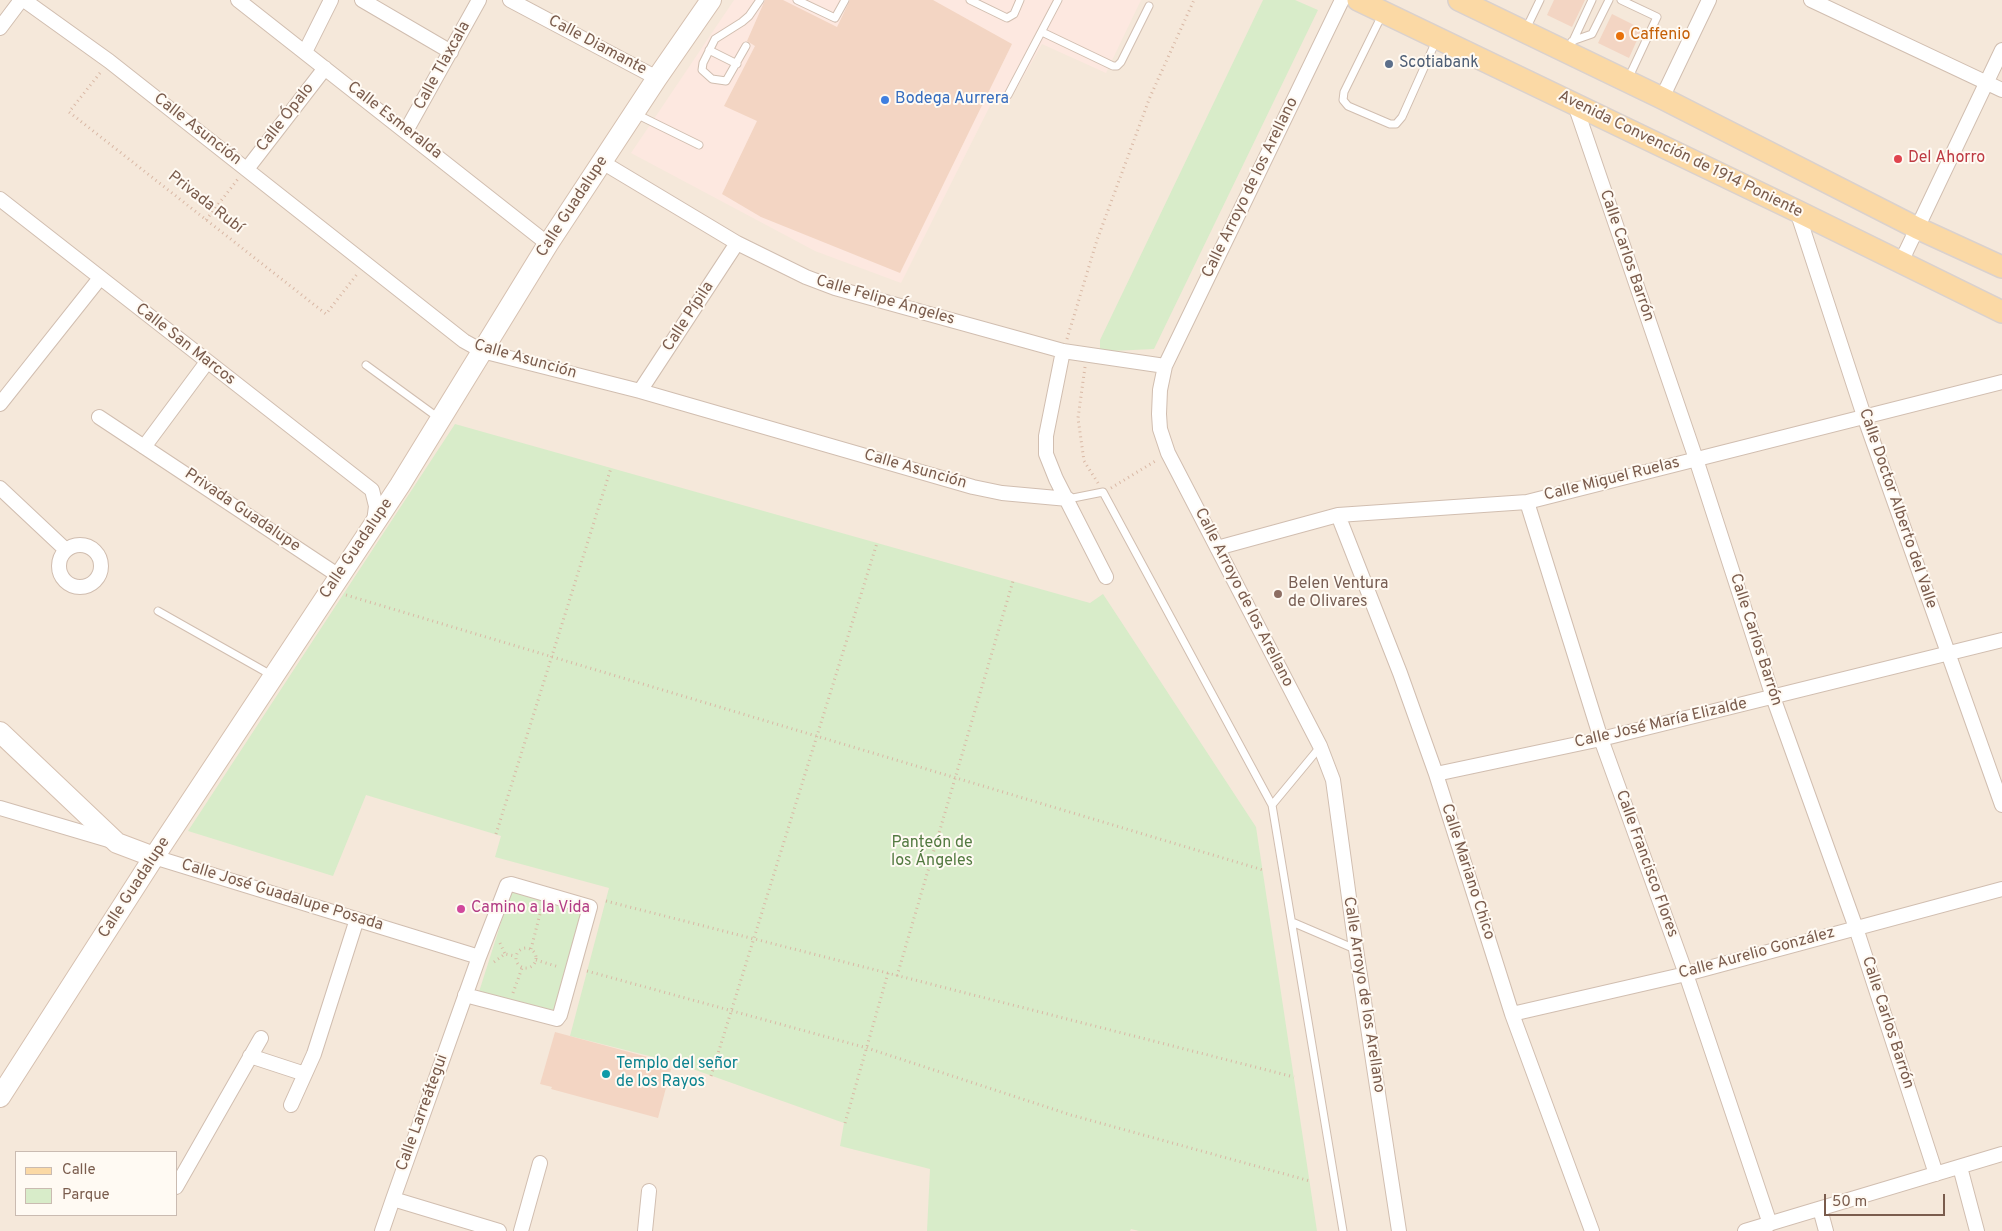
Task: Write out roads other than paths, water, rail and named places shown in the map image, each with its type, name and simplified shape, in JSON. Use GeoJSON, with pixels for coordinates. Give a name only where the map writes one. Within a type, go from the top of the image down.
{"type":"FeatureCollection","features":[{"type":"Feature","properties":{"kind":"main road","name":"Avenida Convención de 1914 Poniente"},"geometry":{"type":"LineString","coordinates":[[1358,0],[1797,211],[2002,312]]}},
{"type":"Feature","properties":{"kind":"main road"},"geometry":{"type":"LineString","coordinates":[[1459,0],[1524,32],[1570,47],[1627,82],[1917,228],[2002,267]]}},
{"type":"Feature","properties":{"kind":"street"},"geometry":{"type":"LineString","coordinates":[[0,28],[22,0]]}},
{"type":"Feature","properties":{"kind":"street","name":"Calle Asunción"},"geometry":{"type":"LineString","coordinates":[[22,0],[109,61],[464,341],[482,350],[640,391],[973,487],[1002,493],[1068,500]]}},
{"type":"Feature","properties":{"kind":"street","name":"Calle Esmeralda"},"geometry":{"type":"LineString","coordinates":[[238,0],[548,244]]}},
{"type":"Feature","properties":{"kind":"street"},"geometry":{"type":"LineString","coordinates":[[305,52],[331,0]]}},
{"type":"Feature","properties":{"kind":"street"},"geometry":{"type":"LineString","coordinates":[[362,0],[451,52]]}},
{"type":"Feature","properties":{"kind":"street","name":"Calle Tlaxcala"},"geometry":{"type":"LineString","coordinates":[[406,131],[479,0]]}},
{"type":"Feature","properties":{"kind":"street","name":"Calle Diamante"},"geometry":{"type":"LineString","coordinates":[[510,0],[657,78]]}},
{"type":"Feature","properties":{"kind":"street","name":"Calle Guadalupe"},"geometry":{"type":"LineString","coordinates":[[0,1097],[154,857],[274,676],[341,585],[374,522],[400,485],[548,244],[657,78],[711,0]]}},
{"type":"Feature","properties":{"kind":"street","name":"Calle Arroyo de los Arellano"},"geometry":{"type":"LineString","coordinates":[[1342,0],[1165,366],[1160,390],[1159,414],[1160,429],[1168,453],[1320,746],[1332,780],[1399,1231]]}},
{"type":"Feature","properties":{"kind":"street"},"geometry":{"type":"LineString","coordinates":[[1662,98],[1709,0]]}},
{"type":"Feature","properties":{"kind":"street"},"geometry":{"type":"LineString","coordinates":[[1811,0],[2002,90]]}},
{"type":"Feature","properties":{"kind":"street"},"geometry":{"type":"LineString","coordinates":[[1901,262],[2002,50]]}},
{"type":"Feature","properties":{"kind":"street","name":"Calle Ópalo"},"geometry":{"type":"LineString","coordinates":[[247,168],[325,68]]}},
{"type":"Feature","properties":{"kind":"street","name":"Calle Carlos Barrón"},"geometry":{"type":"LineString","coordinates":[[1575,105],[1696,459],[1773,697],[1856,928],[1936,1174]]}},
{"type":"Feature","properties":{"kind":"street","name":"Calle Felipe Ángeles"},"geometry":{"type":"LineString","coordinates":[[602,162],[737,243],[806,277],[835,288],[1063,351],[1165,366]]}},
{"type":"Feature","properties":{"kind":"street","name":"Calle San Marcos"},"geometry":{"type":"LineString","coordinates":[[0,199],[372,490]]}},
{"type":"Feature","properties":{"kind":"street","name":"Calle Doctor Alberto del Valle"},"geometry":{"type":"LineString","coordinates":[[1797,211],[1864,416],[2002,806]]}},
{"type":"Feature","properties":{"kind":"street","name":"Calle Pípila"},"geometry":{"type":"LineString","coordinates":[[640,391],[737,243]]}},
{"type":"Feature","properties":{"kind":"street"},"geometry":{"type":"LineString","coordinates":[[0,404],[100,278]]}},
{"type":"Feature","properties":{"kind":"street"},"geometry":{"type":"LineString","coordinates":[[1063,351],[1046,436],[1046,454],[1056,479],[1106,577]]}},
{"type":"Feature","properties":{"kind":"street"},"geometry":{"type":"LineString","coordinates":[[144,447],[207,362]]}},
{"type":"Feature","properties":{"kind":"street","name":"Calle Miguel Ruelas"},"geometry":{"type":"LineString","coordinates":[[1217,548],[1338,515],[1527,502],[2002,382]]}},
{"type":"Feature","properties":{"kind":"street","name":"Privada Guadalupe"},"geometry":{"type":"LineString","coordinates":[[99,416],[341,585]]}},
{"type":"Feature","properties":{"kind":"street"},"geometry":{"type":"LineString","coordinates":[[374,522],[376,506],[372,490],[400,485]]}},
{"type":"Feature","properties":{"kind":"street"},"geometry":{"type":"LineString","coordinates":[[0,488],[66,550]]}},
{"type":"Feature","properties":{"kind":"street","name":"Calle Francisco Flores"},"geometry":{"type":"LineString","coordinates":[[1527,502],[1602,739],[1686,974],[1770,1224]]}},
{"type":"Feature","properties":{"kind":"street","name":"Calle Mariano Chico"},"geometry":{"type":"LineString","coordinates":[[1338,515],[1400,673],[1436,774],[1512,1014],[1592,1231]]}},
{"type":"Feature","properties":{"kind":"street","name":"Calle José María Elizalde"},"geometry":{"type":"LineString","coordinates":[[1436,774],[1602,739],[2002,640]]}},
{"type":"Feature","properties":{"kind":"street"},"geometry":{"type":"LineString","coordinates":[[0,732],[117,843]]}},
{"type":"Feature","properties":{"kind":"street","name":"Calle José Guadalupe Posada"},"geometry":{"type":"LineString","coordinates":[[0,808],[357,919],[483,962]]}},
{"type":"Feature","properties":{"kind":"street","name":"Calle Larreátegui"},"geometry":{"type":"LineString","coordinates":[[382,1231],[465,995],[483,962],[507,885],[510,884],[590,908],[560,1015],[557,1019],[465,995]]}},
{"type":"Feature","properties":{"kind":"street","name":"Calle Aurelio González"},"geometry":{"type":"LineString","coordinates":[[1512,1014],[1686,974],[2002,889]]}},
{"type":"Feature","properties":{"kind":"street"},"geometry":{"type":"LineString","coordinates":[[291,1105],[306,1074],[317,1044],[357,919]]}},
{"type":"Feature","properties":{"kind":"street"},"geometry":{"type":"LineString","coordinates":[[178,1183],[260,1038]]}},
{"type":"Feature","properties":{"kind":"street"},"geometry":{"type":"LineString","coordinates":[[250,1056],[306,1074]]}},
{"type":"Feature","properties":{"kind":"street"},"geometry":{"type":"LineString","coordinates":[[1745,1231],[2002,1154]]}},
{"type":"Feature","properties":{"kind":"street"},"geometry":{"type":"LineString","coordinates":[[521,1231],[540,1163]]}},
{"type":"Feature","properties":{"kind":"street"},"geometry":{"type":"LineString","coordinates":[[1960,1167],[1977,1231]]}},
{"type":"Feature","properties":{"kind":"street"},"geometry":{"type":"LineString","coordinates":[[645,1231],[649,1191]]}},
{"type":"Feature","properties":{"kind":"street"},"geometry":{"type":"LineString","coordinates":[[393,1199],[499,1231]]}},
{"type":"Feature","properties":{"kind":"street"},"geometry":{"type":"LineString","coordinates":[[1820,1209],[1826,1231]]}},
{"type":"Feature","properties":{"kind":"lane"},"geometry":{"type":"LineString","coordinates":[[746,46],[726,81],[712,79],[702,70],[703,63],[715,39],[749,16],[760,0]]}},
{"type":"Feature","properties":{"kind":"lane"},"geometry":{"type":"LineString","coordinates":[[797,0],[834,18],[845,0]]}},
{"type":"Feature","properties":{"kind":"lane"},"geometry":{"type":"LineString","coordinates":[[975,1],[1007,18],[1014,14],[1020,0]]}},
{"type":"Feature","properties":{"kind":"lane"},"geometry":{"type":"LineString","coordinates":[[1008,95],[1058,0]]}},
{"type":"Feature","properties":{"kind":"lane"},"geometry":{"type":"LineString","coordinates":[[1524,32],[1540,0]]}},
{"type":"Feature","properties":{"kind":"lane"},"geometry":{"type":"LineString","coordinates":[[1570,47],[1592,0]]}},
{"type":"Feature","properties":{"kind":"lane"},"geometry":{"type":"LineString","coordinates":[[1570,47],[1592,34],[1609,0]]}},
{"type":"Feature","properties":{"kind":"lane"},"geometry":{"type":"LineString","coordinates":[[1621,0],[1657,17],[1627,82]]}},
{"type":"Feature","properties":{"kind":"lane"},"geometry":{"type":"LineString","coordinates":[[1042,32],[1113,66],[1117,66],[1121,62],[1149,6]]}},
{"type":"Feature","properties":{"kind":"lane"},"geometry":{"type":"LineString","coordinates":[[1384,12],[1344,92],[1343,100],[1348,106],[1390,124],[1396,124],[1402,117],[1437,38]]}},
{"type":"Feature","properties":{"kind":"lane"},"geometry":{"type":"LineString","coordinates":[[709,50],[737,64]]}},
{"type":"Feature","properties":{"kind":"lane"},"geometry":{"type":"LineString","coordinates":[[634,113],[699,145]]}},
{"type":"Feature","properties":{"kind":"lane"},"geometry":{"type":"LineString","coordinates":[[366,365],[441,419]]}},
{"type":"Feature","properties":{"kind":"lane"},"geometry":{"type":"LineString","coordinates":[[1068,500],[1103,492],[1272,805],[1343,1231]]}},
{"type":"Feature","properties":{"kind":"lane"},"geometry":{"type":"LineString","coordinates":[[158,611],[274,676]]}},
{"type":"Feature","properties":{"kind":"lane"},"geometry":{"type":"LineString","coordinates":[[1272,805],[1320,746]]}},
{"type":"Feature","properties":{"kind":"lane"},"geometry":{"type":"LineString","coordinates":[[1292,922],[1356,949]]}},
{"type":"Feature","properties":{"kind":"place","name":"Caffenio"},"geometry":{"type":"Point","coordinates":[1620,36]}},
{"type":"Feature","properties":{"kind":"place","name":"Scotiabank"},"geometry":{"type":"Point","coordinates":[1389,64]}},
{"type":"Feature","properties":{"kind":"place","name":"Bodega Aurrera"},"geometry":{"type":"Point","coordinates":[885,100]}},
{"type":"Feature","properties":{"kind":"place","name":"Del Ahorro"},"geometry":{"type":"Point","coordinates":[1898,159]}},
{"type":"Feature","properties":{"kind":"place","name":"Belen Ventura de Olivares"},"geometry":{"type":"Point","coordinates":[1278,594]}},
{"type":"Feature","properties":{"kind":"place","name":"Camino a la Vida"},"geometry":{"type":"Point","coordinates":[461,909]}},
{"type":"Feature","properties":{"kind":"place","name":"Templo del señor de los Rayos"},"geometry":{"type":"Point","coordinates":[606,1074]}},
{"type":"Feature","properties":{"kind":"park label","name":"Panteón de los Ángeles"},"geometry":{"type":"Point","coordinates":[932,853]}}]}
